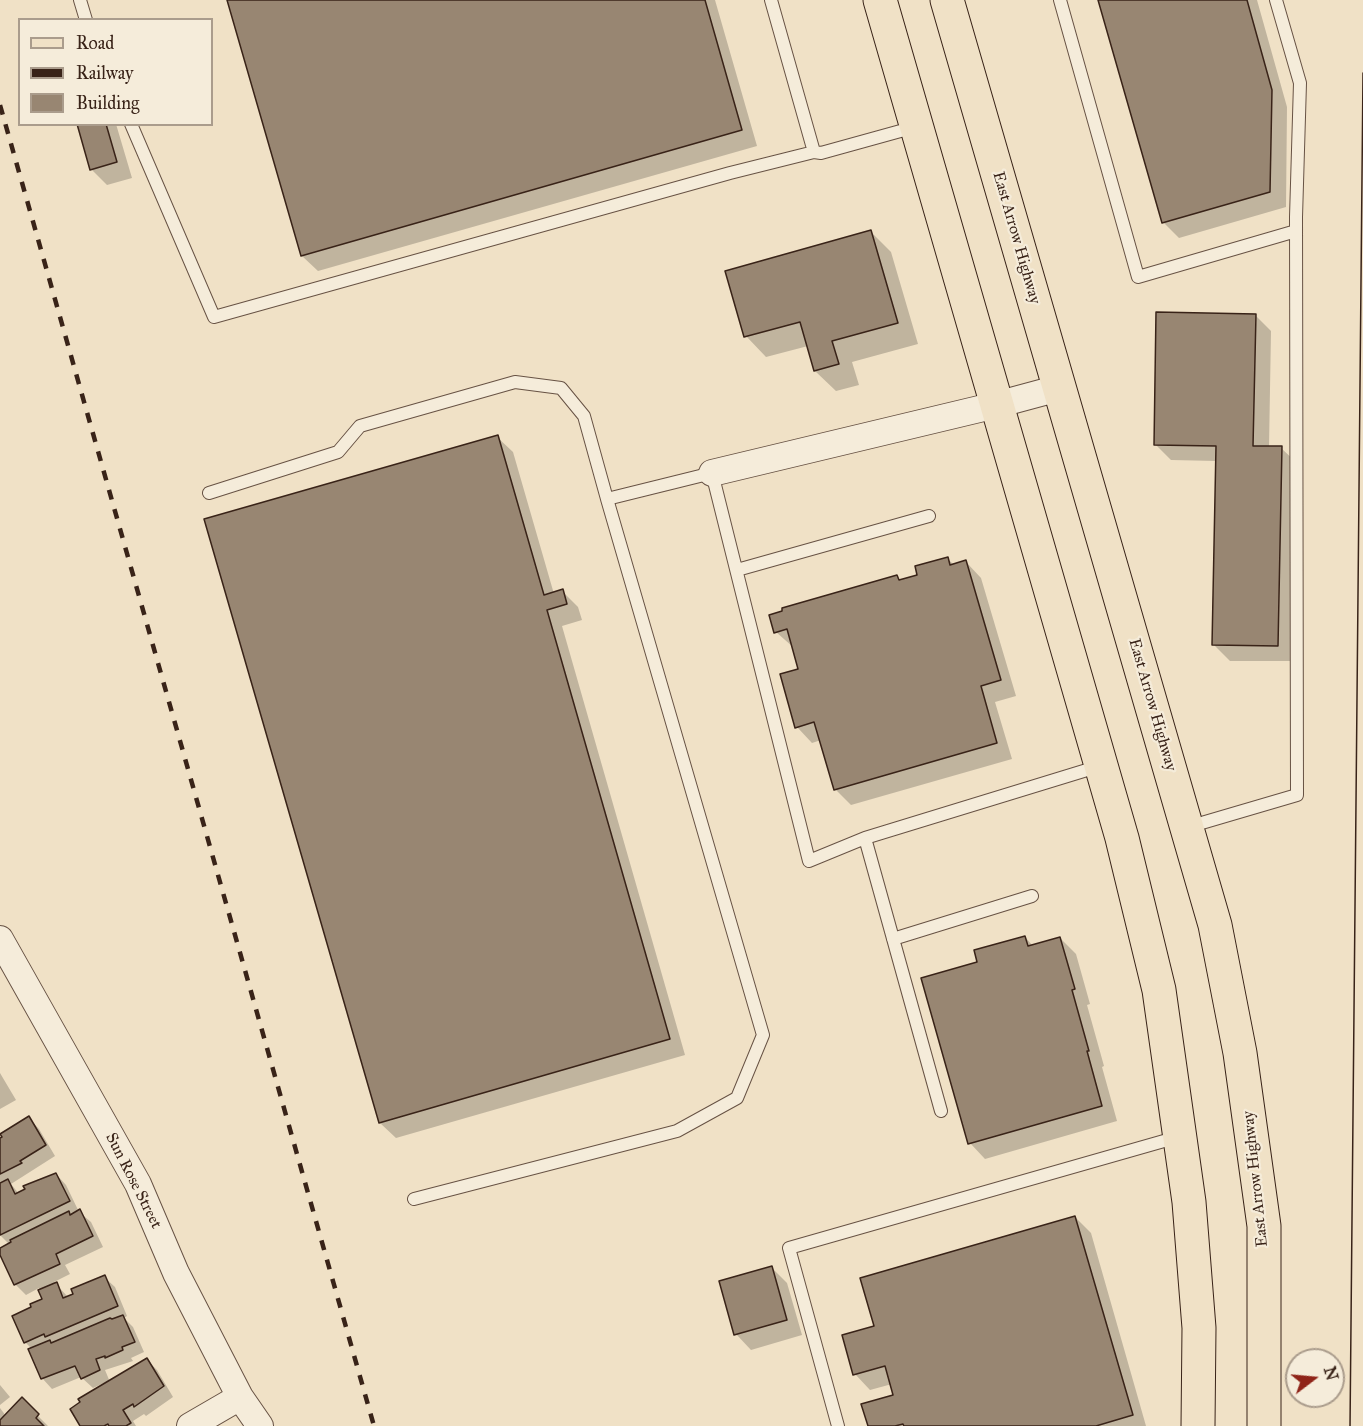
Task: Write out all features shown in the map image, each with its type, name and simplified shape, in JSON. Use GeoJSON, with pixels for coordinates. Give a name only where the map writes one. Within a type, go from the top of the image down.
{"type":"FeatureCollection","features":[{"type":"Feature","properties":{"kind":"main road"},"geometry":{"type":"LineString","coordinates":[[880,0],[1122,838],[1159,990],[1189,1202],[1198,1328],[1198,1426]]}},
{"type":"Feature","properties":{"kind":"main road","name":"East Arrow Highway"},"geometry":{"type":"LineString","coordinates":[[947,0],[1215,925],[1238,1042],[1264,1226],[1264,1426]]}},
{"type":"Feature","properties":{"kind":"street"},"geometry":{"type":"LineString","coordinates":[[712,473],[1059,388]]}},
{"type":"Feature","properties":{"kind":"street","name":"Sun Rose Street"},"geometry":{"type":"LineString","coordinates":[[0,939],[138,1184],[176,1273],[240,1397],[260,1426]]}},
{"type":"Feature","properties":{"kind":"street"},"geometry":{"type":"LineString","coordinates":[[190,1426],[240,1397]]}},
{"type":"Feature","properties":{"kind":"lane"},"geometry":{"type":"LineString","coordinates":[[80,0],[85,18]]}},
{"type":"Feature","properties":{"kind":"lane"},"geometry":{"type":"LineString","coordinates":[[771,0],[814,152]]}},
{"type":"Feature","properties":{"kind":"lane"},"geometry":{"type":"LineString","coordinates":[[1060,0],[1138,277],[1296,231]]}},
{"type":"Feature","properties":{"kind":"lane"},"geometry":{"type":"LineString","coordinates":[[1187,827],[1297,795],[1296,231],[1300,83],[1276,0]]}},
{"type":"Feature","properties":{"kind":"lane"},"geometry":{"type":"LineString","coordinates":[[132,126],[214,317],[719,176],[814,152],[821,153],[916,126]]}},
{"type":"Feature","properties":{"kind":"lane"},"geometry":{"type":"LineString","coordinates":[[209,493],[338,452],[360,426],[515,382],[561,388],[584,416],[762,1035],[736,1098],[677,1131],[414,1199]]}},
{"type":"Feature","properties":{"kind":"lane"},"geometry":{"type":"LineString","coordinates":[[607,499],[712,473],[809,861],[865,838],[1101,766]]}},
{"type":"Feature","properties":{"kind":"lane"},"geometry":{"type":"LineString","coordinates":[[737,570],[928,516]]}},
{"type":"Feature","properties":{"kind":"lane"},"geometry":{"type":"LineString","coordinates":[[865,838],[941,1111]]}},
{"type":"Feature","properties":{"kind":"lane"},"geometry":{"type":"LineString","coordinates":[[893,939],[1032,896]]}},
{"type":"Feature","properties":{"kind":"lane"},"geometry":{"type":"LineString","coordinates":[[838,1426],[789,1248],[1179,1137]]}},
{"type":"Feature","properties":{"kind":"building"},"geometry":{"type":"Polygon","coordinates":[[[227,0],[705,0],[742,130],[301,256],[227,0]]]}},
{"type":"Feature","properties":{"kind":"building"},"geometry":{"type":"Polygon","coordinates":[[[1098,0],[1247,0],[1272,90],[1270,192],[1162,223],[1098,0]]]}},
{"type":"Feature","properties":{"kind":"building"},"geometry":{"type":"Polygon","coordinates":[[[78,126],[107,126],[117,162],[90,170],[78,126]]]}},
{"type":"Feature","properties":{"kind":"building"},"geometry":{"type":"Polygon","coordinates":[[[871,230],[898,323],[832,341],[839,364],[814,371],[800,322],[744,337],[725,271],[871,230]]]}},
{"type":"Feature","properties":{"kind":"building"},"geometry":{"type":"Polygon","coordinates":[[[1156,312],[1256,314],[1253,446],[1282,446],[1278,646],[1212,645],[1216,446],[1154,445],[1156,312]]]}},
{"type":"Feature","properties":{"kind":"building"},"geometry":{"type":"Polygon","coordinates":[[[498,435],[544,595],[563,589],[567,604],[547,610],[670,1039],[379,1123],[204,519],[498,435]]]}},
{"type":"Feature","properties":{"kind":"building"},"geometry":{"type":"Polygon","coordinates":[[[948,557],[950,565],[966,560],[1001,680],[981,686],[997,743],[834,790],[814,722],[795,728],[780,674],[798,669],[787,629],[774,633],[769,615],[782,611],[782,608],[897,575],[899,580],[917,575],[915,566],[948,557]]]}},
{"type":"Feature","properties":{"kind":"building"},"geometry":{"type":"Polygon","coordinates":[[[1025,936],[1028,946],[1060,937],[1075,989],[1072,990],[1102,1106],[968,1144],[921,978],[977,962],[974,950],[1025,936]]]}},
{"type":"Feature","properties":{"kind":"building"},"geometry":{"type":"Polygon","coordinates":[[[29,1116],[46,1145],[20,1161],[22,1163],[0,1174],[0,1138],[2,1137],[0,1134],[29,1116]]]}},
{"type":"Feature","properties":{"kind":"building"},"geometry":{"type":"Polygon","coordinates":[[[56,1173],[70,1201],[0,1235],[0,1183],[8,1179],[15,1194],[25,1189],[23,1186],[56,1173]]]}},
{"type":"Feature","properties":{"kind":"building"},"geometry":{"type":"Polygon","coordinates":[[[80,1209],[93,1236],[56,1254],[60,1264],[14,1285],[0,1255],[0,1248],[11,1242],[10,1240],[69,1211],[70,1215],[80,1209]]]}},
{"type":"Feature","properties":{"kind":"building"},"geometry":{"type":"Polygon","coordinates":[[[1075,1216],[1133,1415],[1096,1426],[904,1426],[903,1424],[868,1426],[861,1404],[893,1395],[885,1366],[853,1375],[842,1335],[874,1326],[860,1278],[1075,1216]]]}},
{"type":"Feature","properties":{"kind":"building"},"geometry":{"type":"Polygon","coordinates":[[[772,1266],[787,1320],[734,1335],[719,1281],[772,1266]]]}},
{"type":"Feature","properties":{"kind":"building"},"geometry":{"type":"Polygon","coordinates":[[[105,1275],[118,1306],[45,1337],[44,1334],[24,1343],[12,1316],[42,1299],[38,1290],[57,1282],[63,1298],[73,1294],[71,1289],[105,1275]]]}},
{"type":"Feature","properties":{"kind":"building"},"geometry":{"type":"Polygon","coordinates":[[[123,1315],[135,1342],[105,1358],[105,1356],[96,1359],[100,1370],[81,1379],[75,1366],[41,1379],[28,1349],[50,1340],[51,1343],[110,1318],[123,1315]]]}},
{"type":"Feature","properties":{"kind":"building"},"geometry":{"type":"Polygon","coordinates":[[[147,1358],[164,1386],[134,1407],[133,1404],[123,1410],[131,1423],[126,1426],[109,1426],[108,1424],[80,1426],[70,1409],[80,1402],[78,1399],[147,1358]]]}},
{"type":"Feature","properties":{"kind":"building"},"geometry":{"type":"Polygon","coordinates":[[[22,1397],[39,1414],[36,1418],[44,1426],[0,1426],[0,1420],[22,1397]]]}},
{"type":"Feature","properties":{"kind":"tram line"},"geometry":{"type":"LineString","coordinates":[[1350,1426],[1363,73]]}},
{"type":"Feature","properties":{"kind":"railway"},"geometry":{"type":"LineString","coordinates":[[0,105],[374,1426]]}}]}
